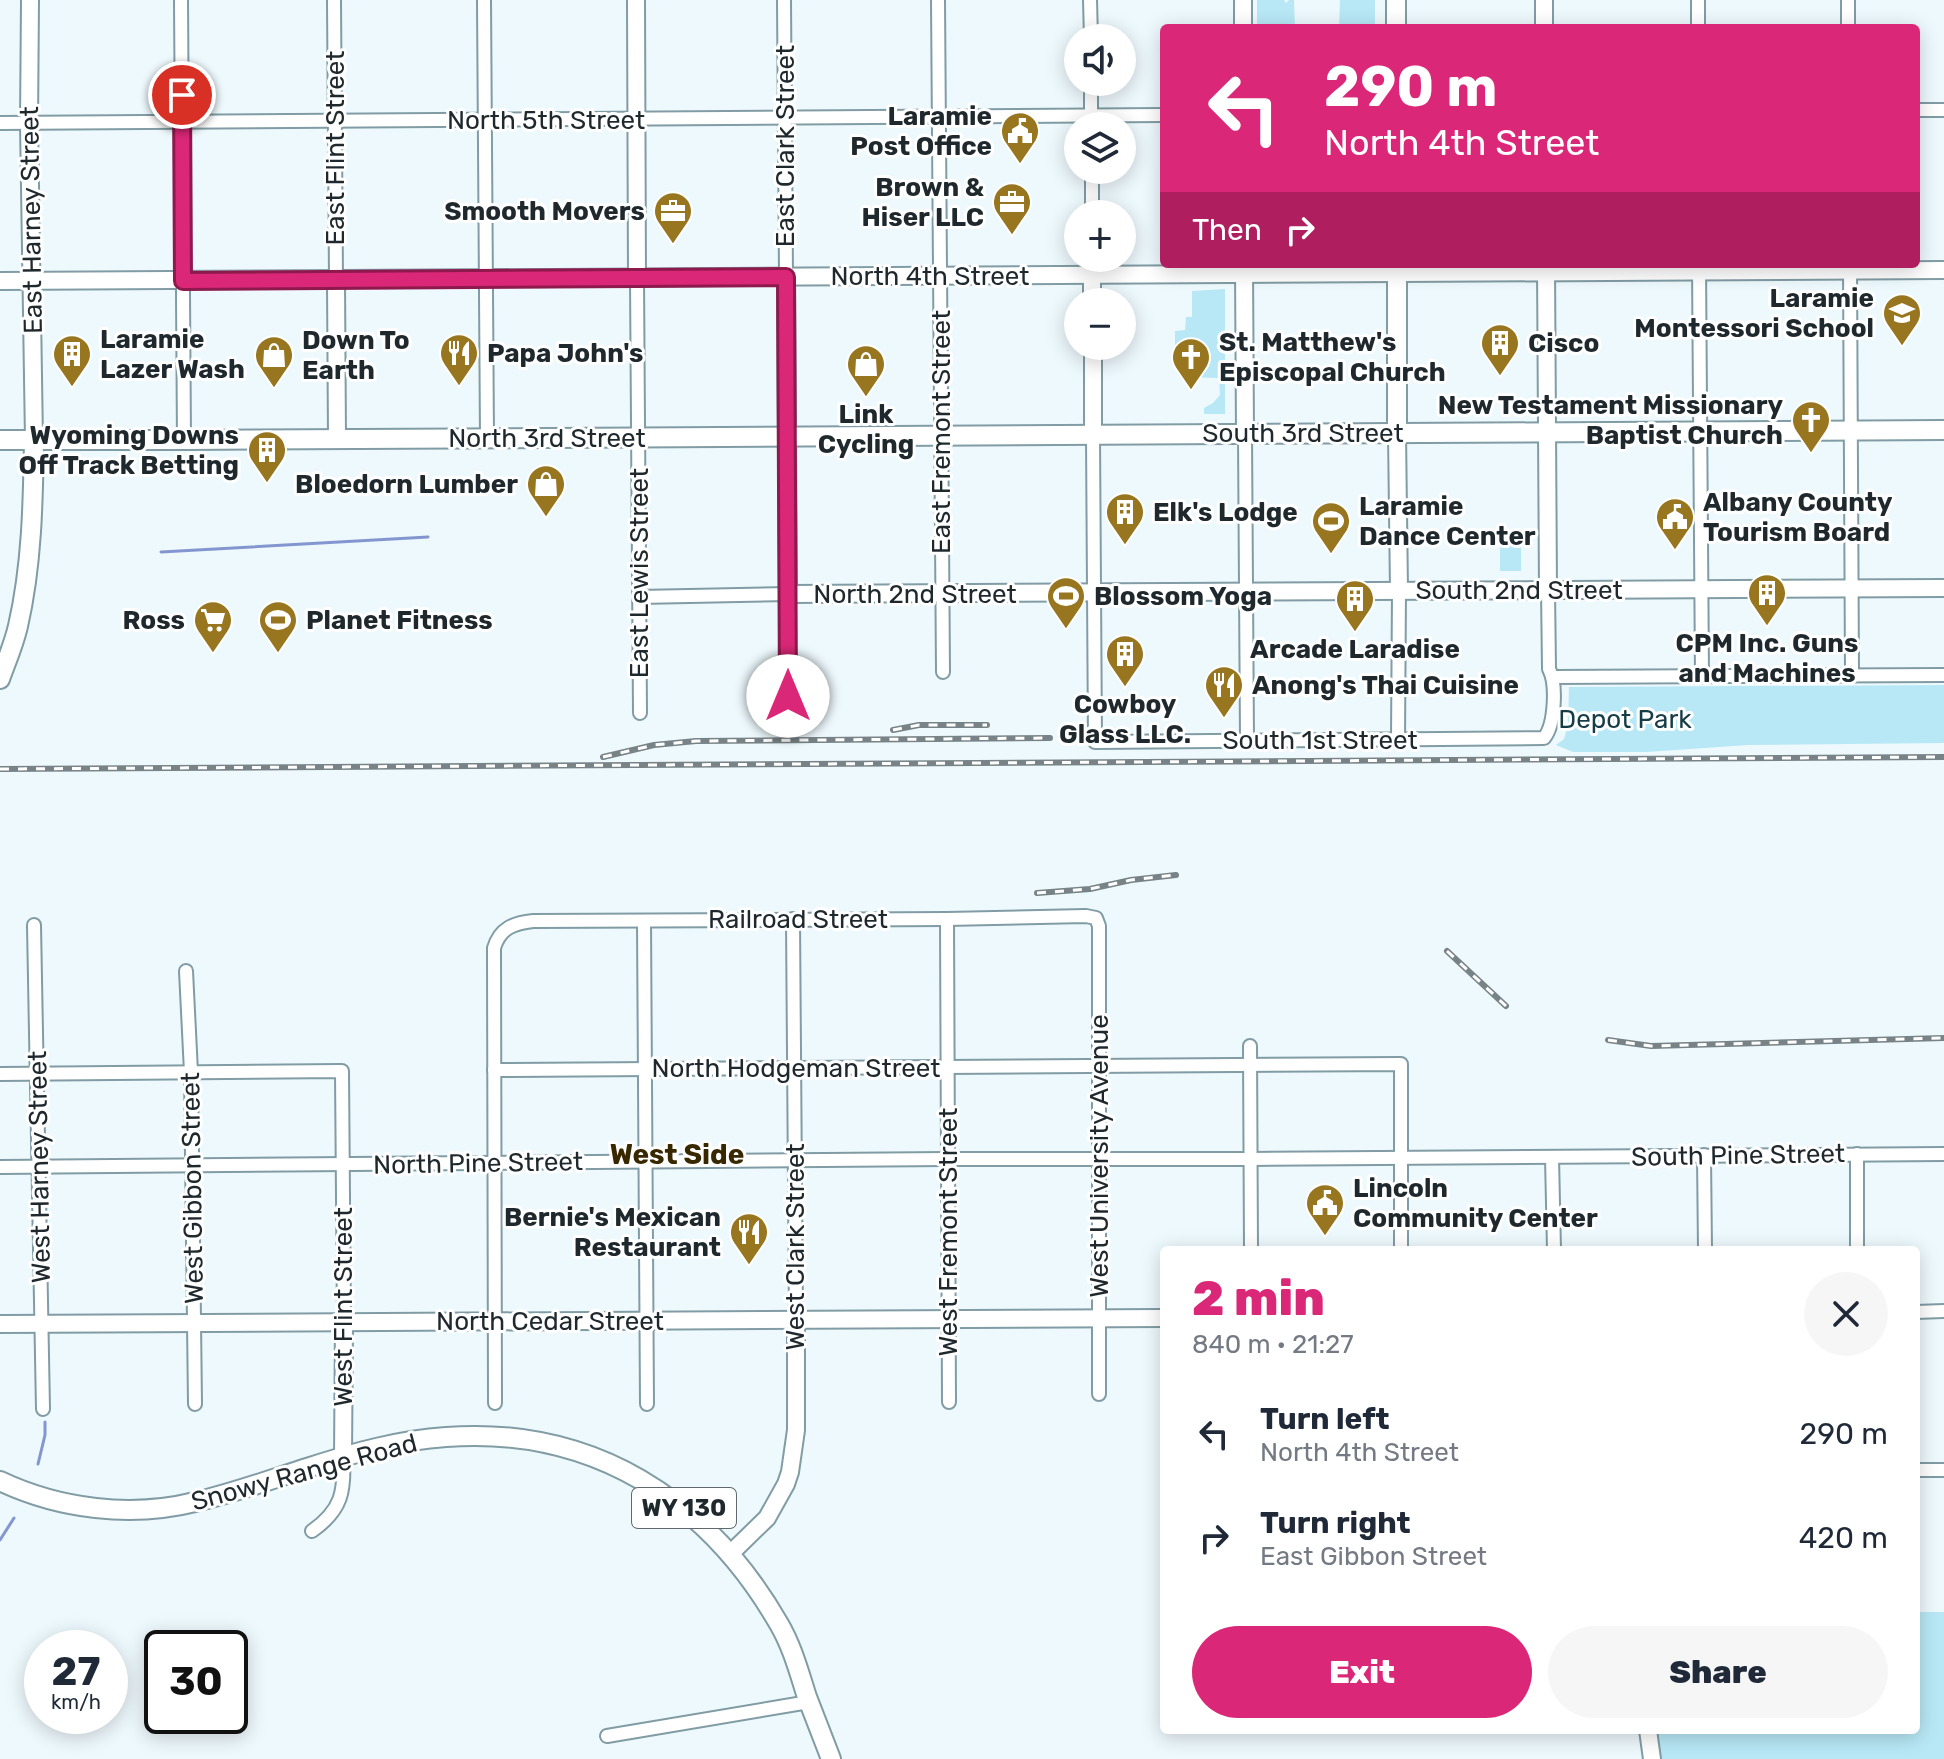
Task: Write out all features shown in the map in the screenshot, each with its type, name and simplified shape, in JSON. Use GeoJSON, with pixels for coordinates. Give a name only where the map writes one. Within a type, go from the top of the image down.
{"type":"FeatureCollection","features":[{"type":"Feature","properties":{"kind":"main road"},"geometry":{"type":"LineString","coordinates":[[1396,0],[1396,24]]}},
{"type":"Feature","properties":{"kind":"main road"},"geometry":{"type":"LineString","coordinates":[[1397,269],[1397,433]]}},
{"type":"Feature","properties":{"kind":"main road","name":"South 3rd Street"},"geometry":{"type":"LineString","coordinates":[[1093,435],[1944,430]]}},
{"type":"Feature","properties":{"kind":"main road","name":"North 3rd Street"},"geometry":{"type":"LineString","coordinates":[[0,440],[1093,435]]}},
{"type":"Feature","properties":{"kind":"main road"},"geometry":{"type":"LineString","coordinates":[[0,679],[17,630],[27,575],[33,514],[34,440]]}},
{"type":"Feature","properties":{"kind":"main road","name":"Snowy Range Road"},"geometry":{"type":"LineString","coordinates":[[0,1481],[65,1503],[148,1509],[193,1503],[343,1457],[405,1442],[465,1436],[510,1438],[578,1450],[667,1496],[701,1523],[730,1554],[781,1627],[831,1759]]}},
{"type":"Feature","properties":{"kind":"street","name":"East Harney Street"},"geometry":{"type":"LineString","coordinates":[[30,0],[34,440]]}},
{"type":"Feature","properties":{"kind":"street"},"geometry":{"type":"LineString","coordinates":[[181,0],[184,440]]}},
{"type":"Feature","properties":{"kind":"street","name":"East Flint Street"},"geometry":{"type":"LineString","coordinates":[[334,0],[337,439]]}},
{"type":"Feature","properties":{"kind":"street"},"geometry":{"type":"LineString","coordinates":[[484,0],[487,438]]}},
{"type":"Feature","properties":{"kind":"street","name":"East Lewis Street"},"geometry":{"type":"LineString","coordinates":[[636,0],[640,713]]}},
{"type":"Feature","properties":{"kind":"street","name":"East Clark Street"},"geometry":{"type":"LineString","coordinates":[[784,0],[788,725]]}},
{"type":"Feature","properties":{"kind":"street","name":"East Fremont Street"},"geometry":{"type":"LineString","coordinates":[[938,0],[943,672]]}},
{"type":"Feature","properties":{"kind":"street"},"geometry":{"type":"LineString","coordinates":[[1090,0],[1091,24]]}},
{"type":"Feature","properties":{"kind":"street"},"geometry":{"type":"LineString","coordinates":[[1243,0],[1243,24]]}},
{"type":"Feature","properties":{"kind":"street"},"geometry":{"type":"LineString","coordinates":[[1544,0],[1544,24]]}},
{"type":"Feature","properties":{"kind":"street"},"geometry":{"type":"LineString","coordinates":[[1698,0],[1698,24]]}},
{"type":"Feature","properties":{"kind":"street"},"geometry":{"type":"LineString","coordinates":[[1848,0],[1848,24]]}},
{"type":"Feature","properties":{"kind":"street"},"geometry":{"type":"LineString","coordinates":[[1920,110],[1944,110]]}},
{"type":"Feature","properties":{"kind":"street","name":"North 5th Street"},"geometry":{"type":"LineString","coordinates":[[1136,117],[1160,115]]}},
{"type":"Feature","properties":{"kind":"street","name":"North 5th Street"},"geometry":{"type":"LineString","coordinates":[[0,123],[939,117],[1064,120]]}},
{"type":"Feature","properties":{"kind":"street","name":"North 4th Street"},"geometry":{"type":"LineString","coordinates":[[1136,268],[1160,268]]}},
{"type":"Feature","properties":{"kind":"street","name":"North 4th Street"},"geometry":{"type":"LineString","coordinates":[[1168,268],[1699,268]]}},
{"type":"Feature","properties":{"kind":"street"},"geometry":{"type":"LineString","coordinates":[[1546,268],[1549,669],[1554,677],[1944,675]]}},
{"type":"Feature","properties":{"kind":"street"},"geometry":{"type":"LineString","coordinates":[[1699,268],[1702,676]]}},
{"type":"Feature","properties":{"kind":"street"},"geometry":{"type":"LineString","coordinates":[[1850,268],[1852,675]]}},
{"type":"Feature","properties":{"kind":"street","name":"North 4th Street"},"geometry":{"type":"LineString","coordinates":[[1881,268],[1944,270]]}},
{"type":"Feature","properties":{"kind":"street","name":"North 4th Street"},"geometry":{"type":"LineString","coordinates":[[0,281],[940,276],[1064,269]]}},
{"type":"Feature","properties":{"kind":"street"},"geometry":{"type":"LineString","coordinates":[[1244,269],[1247,741]]}},
{"type":"Feature","properties":{"kind":"street"},"geometry":{"type":"LineString","coordinates":[[1093,360],[1095,593]]}},
{"type":"Feature","properties":{"kind":"street"},"geometry":{"type":"LineString","coordinates":[[1397,433],[1398,740]]}},
{"type":"Feature","properties":{"kind":"street","name":"South 2nd Street"},"geometry":{"type":"LineString","coordinates":[[1095,593],[1944,588]]}},
{"type":"Feature","properties":{"kind":"street","name":"North 2nd Street"},"geometry":{"type":"LineString","coordinates":[[639,597],[1095,593]]}},
{"type":"Feature","properties":{"kind":"street","name":"South 1st Street"},"geometry":{"type":"LineString","coordinates":[[1095,593],[1095,742],[1544,738],[1548,733],[1553,707],[1554,677]]}},
{"type":"Feature","properties":{"kind":"street","name":"Railroad Street"},"geometry":{"type":"LineString","coordinates":[[494,1070],[494,948],[502,931],[510,926],[533,921],[1096,918]]}},
{"type":"Feature","properties":{"kind":"street","name":"West University Avenue"},"geometry":{"type":"LineString","coordinates":[[1096,918],[1099,926],[1099,1394]]}},
{"type":"Feature","properties":{"kind":"street","name":"West Clark Street"},"geometry":{"type":"LineString","coordinates":[[730,1554],[767,1518],[786,1484],[796,1430],[793,919]]}},
{"type":"Feature","properties":{"kind":"street","name":"West Fremont Street"},"geometry":{"type":"LineString","coordinates":[[947,919],[949,1402]]}},
{"type":"Feature","properties":{"kind":"street"},"geometry":{"type":"LineString","coordinates":[[644,921],[647,1404]]}},
{"type":"Feature","properties":{"kind":"street","name":"West Harney Street"},"geometry":{"type":"LineString","coordinates":[[34,925],[43,1409]]}},
{"type":"Feature","properties":{"kind":"street","name":"West Gibbon Street"},"geometry":{"type":"LineString","coordinates":[[186,971],[191,1072],[195,1404]]}},
{"type":"Feature","properties":{"kind":"street"},"geometry":{"type":"LineString","coordinates":[[1250,1046],[1251,1246]]}},
{"type":"Feature","properties":{"kind":"street","name":"North Hodgeman Street"},"geometry":{"type":"LineString","coordinates":[[494,1070],[1401,1064],[1400,1157]]}},
{"type":"Feature","properties":{"kind":"street"},"geometry":{"type":"LineString","coordinates":[[494,1070],[495,1403]]}},
{"type":"Feature","properties":{"kind":"street","name":"West Flint Street"},"geometry":{"type":"LineString","coordinates":[[191,1072],[342,1071],[344,1477],[338,1504],[312,1531]]}},
{"type":"Feature","properties":{"kind":"street"},"geometry":{"type":"LineString","coordinates":[[0,1074],[191,1072]]}},
{"type":"Feature","properties":{"kind":"street"},"geometry":{"type":"LineString","coordinates":[[1857,1154],[1857,1246]]}},
{"type":"Feature","properties":{"kind":"street","name":"South Pine Street"},"geometry":{"type":"LineString","coordinates":[[1099,1160],[1944,1154]]}},
{"type":"Feature","properties":{"kind":"street"},"geometry":{"type":"LineString","coordinates":[[1704,1155],[1705,1246]]}},
{"type":"Feature","properties":{"kind":"street"},"geometry":{"type":"LineString","coordinates":[[1400,1157],[1401,1246]]}},
{"type":"Feature","properties":{"kind":"street"},"geometry":{"type":"LineString","coordinates":[[1552,1157],[1554,1246]]}},
{"type":"Feature","properties":{"kind":"street","name":"North Pine Street"},"geometry":{"type":"LineString","coordinates":[[0,1167],[1099,1160]]}},
{"type":"Feature","properties":{"kind":"street"},"geometry":{"type":"LineString","coordinates":[[1920,1312],[1944,1311]]}},
{"type":"Feature","properties":{"kind":"street","name":"North Cedar Street"},"geometry":{"type":"LineString","coordinates":[[0,1324],[1160,1318]]}},
{"type":"Feature","properties":{"kind":"street"},"geometry":{"type":"LineString","coordinates":[[1920,1470],[1944,1470]]}},
{"type":"Feature","properties":{"kind":"street"},"geometry":{"type":"LineString","coordinates":[[607,1736],[809,1702]]}},
{"type":"Feature","properties":{"kind":"street"},"geometry":{"type":"LineString","coordinates":[[1649,1734],[1652,1759]]}},
{"type":"Feature","properties":{"kind":"green space"},"geometry":{"type":"Polygon","coordinates":[[[1257,0],[1284,0],[1286,3],[1294,0],[1295,24],[1257,24],[1257,0]]]}},
{"type":"Feature","properties":{"kind":"green space"},"geometry":{"type":"Polygon","coordinates":[[[1340,0],[1375,0],[1375,24],[1339,24],[1340,0]]]}},
{"type":"Feature","properties":{"kind":"green space"},"geometry":{"type":"Polygon","coordinates":[[[1225,289],[1225,414],[1204,414],[1204,408],[1220,395],[1219,378],[1181,377],[1181,366],[1175,365],[1175,331],[1185,330],[1186,317],[1192,317],[1192,291],[1225,289]]]}},
{"type":"Feature","properties":{"kind":"green space"},"geometry":{"type":"Polygon","coordinates":[[[1500,540],[1521,540],[1521,571],[1500,571],[1500,540]]]}},
{"type":"Feature","properties":{"kind":"green space","name":"Depot Park"},"geometry":{"type":"Polygon","coordinates":[[[1944,685],[1944,743],[1748,745],[1647,752],[1573,752],[1556,745],[1564,739],[1568,724],[1569,687],[1944,685]]]}},
{"type":"Feature","properties":{"kind":"green space"},"geometry":{"type":"Polygon","coordinates":[[[1920,1612],[1944,1612],[1944,1759],[1661,1759],[1658,1734],[1920,1734],[1920,1612]]]}},
{"type":"Feature","properties":{"kind":"waterway"},"geometry":{"type":"LineString","coordinates":[[161,552],[428,537]]}},
{"type":"Feature","properties":{"kind":"waterway"},"geometry":{"type":"LineString","coordinates":[[38,1464],[45,1422]]}},
{"type":"Feature","properties":{"kind":"waterway"},"geometry":{"type":"LineString","coordinates":[[0,1540],[14,1518]]}},
{"type":"Feature","properties":{"kind":"railway"},"geometry":{"type":"LineString","coordinates":[[893,730],[919,725],[987,725]]}},
{"type":"Feature","properties":{"kind":"railway"},"geometry":{"type":"LineString","coordinates":[[603,757],[654,745],[696,741],[1050,738]]}},
{"type":"Feature","properties":{"kind":"railway"},"geometry":{"type":"LineString","coordinates":[[0,769],[1944,757]]}},
{"type":"Feature","properties":{"kind":"railway"},"geometry":{"type":"LineString","coordinates":[[1037,893],[1090,889],[1176,875]]}},
{"type":"Feature","properties":{"kind":"railway"},"geometry":{"type":"LineString","coordinates":[[1447,951],[1506,1006]]}},
{"type":"Feature","properties":{"kind":"railway"},"geometry":{"type":"LineString","coordinates":[[1608,1040],[1651,1046],[1944,1038]]}},
{"type":"Feature","properties":{"kind":"place","name":"Laramie Post Office"},"geometry":{"type":"Point","coordinates":[1020,165]}},
{"type":"Feature","properties":{"kind":"place","name":"Brown & Hiser LLC"},"geometry":{"type":"Point","coordinates":[1012,236]}},
{"type":"Feature","properties":{"kind":"place","name":"Smooth Movers"},"geometry":{"type":"Point","coordinates":[673,245]}},
{"type":"Feature","properties":{"kind":"place","name":"Laramie Montessori School"},"geometry":{"type":"Point","coordinates":[1902,347]}},
{"type":"Feature","properties":{"kind":"place","name":"Cisco"},"geometry":{"type":"Point","coordinates":[1500,377]}},
{"type":"Feature","properties":{"kind":"place","name":"Papa John's"},"geometry":{"type":"Point","coordinates":[459,387]}},
{"type":"Feature","properties":{"kind":"place","name":"Laramie Lazer Wash"},"geometry":{"type":"Point","coordinates":[72,388]}},
{"type":"Feature","properties":{"kind":"place","name":"Down To Earth"},"geometry":{"type":"Point","coordinates":[274,389]}},
{"type":"Feature","properties":{"kind":"place","name":"St. Matthew's Episcopal Church"},"geometry":{"type":"Point","coordinates":[1191,391]}},
{"type":"Feature","properties":{"kind":"place","name":"Link Cycling"},"geometry":{"type":"Point","coordinates":[866,398]}},
{"type":"Feature","properties":{"kind":"place","name":"New Testament Missionary Baptist Church"},"geometry":{"type":"Point","coordinates":[1811,454]}},
{"type":"Feature","properties":{"kind":"place","name":"Wyoming Downs Off Track Betting"},"geometry":{"type":"Point","coordinates":[267,484]}},
{"type":"Feature","properties":{"kind":"place","name":"Bloedorn Lumber"},"geometry":{"type":"Point","coordinates":[546,518]}},
{"type":"Feature","properties":{"kind":"place","name":"Elk's Lodge"},"geometry":{"type":"Point","coordinates":[1125,546]}},
{"type":"Feature","properties":{"kind":"place","name":"Albany County Tourism Board"},"geometry":{"type":"Point","coordinates":[1675,551]}},
{"type":"Feature","properties":{"kind":"place","name":"Laramie Dance Center"},"geometry":{"type":"Point","coordinates":[1331,555]}},
{"type":"Feature","properties":{"kind":"place","name":"CPM Inc. Guns and Machines"},"geometry":{"type":"Point","coordinates":[1767,627]}},
{"type":"Feature","properties":{"kind":"place","name":"Blossom Yoga"},"geometry":{"type":"Point","coordinates":[1066,630]}},
{"type":"Feature","properties":{"kind":"place","name":"Arcade Laradise"},"geometry":{"type":"Point","coordinates":[1355,633]}},
{"type":"Feature","properties":{"kind":"place","name":"Ross"},"geometry":{"type":"Point","coordinates":[213,654]}},
{"type":"Feature","properties":{"kind":"place","name":"Planet Fitness"},"geometry":{"type":"Point","coordinates":[278,654]}},
{"type":"Feature","properties":{"kind":"place","name":"Cowboy Glass LLC."},"geometry":{"type":"Point","coordinates":[1125,688]}},
{"type":"Feature","properties":{"kind":"place","name":"Anong's Thai Cuisine"},"geometry":{"type":"Point","coordinates":[1224,719]}},
{"type":"Feature","properties":{"kind":"place","name":"Lincoln Community Center"},"geometry":{"type":"Point","coordinates":[1325,1237]}},
{"type":"Feature","properties":{"kind":"place","name":"Bernie's Mexican Restaurant"},"geometry":{"type":"Point","coordinates":[749,1266]}},
{"type":"Feature","properties":{"kind":"district","name":"West Side"},"geometry":{"type":"Point","coordinates":[677,1154]}},
{"type":"Feature","properties":{"kind":"route"},"geometry":{"type":"LineString","coordinates":[[182,95],[183,281],[786,277],[788,696]]}}]}
